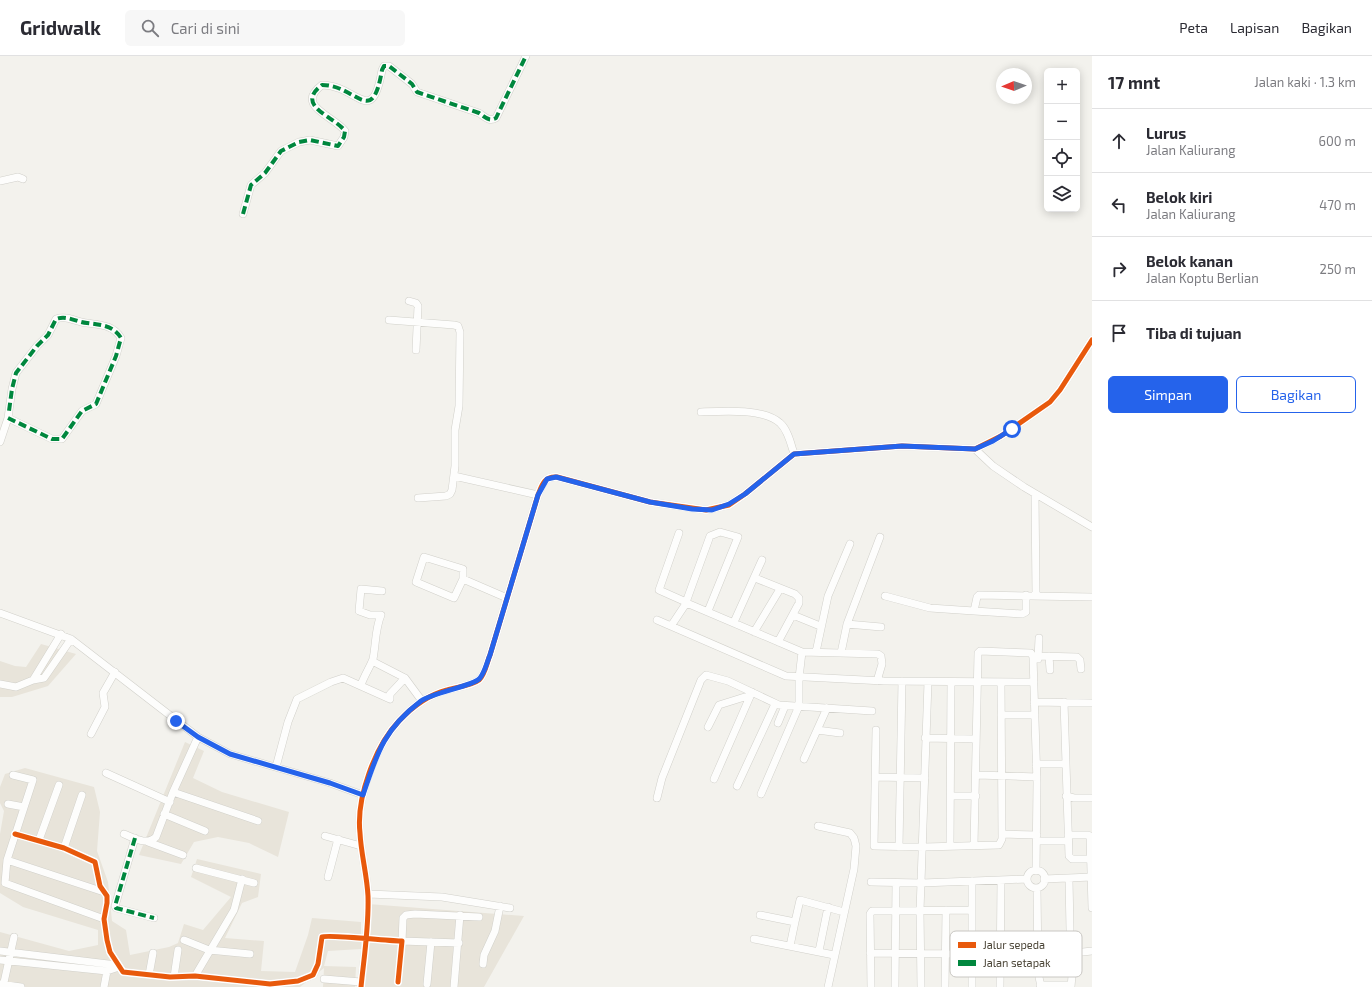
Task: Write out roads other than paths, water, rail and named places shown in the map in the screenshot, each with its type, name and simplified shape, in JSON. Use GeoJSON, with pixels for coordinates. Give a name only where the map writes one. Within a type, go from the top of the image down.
{"type":"FeatureCollection","features":[{"type":"Feature","properties":{"kind":"street"},"geometry":{"type":"LineString","coordinates":[[243,214],[251,185],[265,173],[281,151],[291,145],[310,140],[338,146],[341,143],[344,131],[340,124],[314,107],[312,102],[313,94],[322,85],[332,85],[343,89],[355,97],[366,101],[373,99],[377,94],[382,70],[384,66],[390,66],[412,84],[417,92],[480,113],[488,119],[493,120],[496,118],[526,56]]}},
{"type":"Feature","properties":{"kind":"street"},"geometry":{"type":"LineString","coordinates":[[0,181],[18,177],[23,179]]}},
{"type":"Feature","properties":{"kind":"street"},"geometry":{"type":"LineString","coordinates":[[409,301],[417,304],[418,322],[416,350]]}},
{"type":"Feature","properties":{"kind":"street"},"geometry":{"type":"LineString","coordinates":[[0,442],[8,418],[16,373],[37,346],[48,335],[56,319],[60,317],[71,318],[87,323],[101,324],[117,332],[121,338],[116,356],[96,404],[82,411],[62,439],[52,438],[8,418]]}},
{"type":"Feature","properties":{"kind":"street"},"geometry":{"type":"LineString","coordinates":[[389,320],[454,325],[460,330],[459,406],[455,430],[454,476],[452,492],[449,495],[418,498]]}},
{"type":"Feature","properties":{"kind":"street"},"geometry":{"type":"LineString","coordinates":[[324,979],[361,984],[366,940],[368,894],[361,846],[359,816],[363,795],[382,743],[399,720],[422,701],[432,695],[480,679],[490,655],[538,495],[545,480],[554,477],[657,503],[692,509],[712,510],[729,504],[745,494],[794,454],[902,446],[975,449],[1001,436],[1050,402],[1060,390],[1092,340]]}},
{"type":"Feature","properties":{"kind":"street"},"geometry":{"type":"LineString","coordinates":[[701,412],[745,412],[775,420],[784,428],[794,454]]}},
{"type":"Feature","properties":{"kind":"street"},"geometry":{"type":"LineString","coordinates":[[975,449],[993,466],[1035,494],[1092,527]]}},
{"type":"Feature","properties":{"kind":"street"},"geometry":{"type":"LineString","coordinates":[[454,476],[538,495]]}},
{"type":"Feature","properties":{"kind":"street"},"geometry":{"type":"LineString","coordinates":[[1035,494],[1036,595]]}},
{"type":"Feature","properties":{"kind":"street"},"geometry":{"type":"LineString","coordinates":[[671,626],[686,604],[710,536],[720,532],[738,537],[708,612]]}},
{"type":"Feature","properties":{"kind":"street"},"geometry":{"type":"LineString","coordinates":[[679,533],[660,590],[686,604],[734,622],[802,652],[881,655],[882,664],[877,681]]}},
{"type":"Feature","properties":{"kind":"street"},"geometry":{"type":"LineString","coordinates":[[841,653],[847,624],[880,537]]}},
{"type":"Feature","properties":{"kind":"street"},"geometry":{"type":"LineString","coordinates":[[816,652],[820,626],[828,596],[850,544]]}},
{"type":"Feature","properties":{"kind":"street"},"geometry":{"type":"LineString","coordinates":[[424,557],[463,569],[463,579],[454,598],[416,582],[424,557]]}},
{"type":"Feature","properties":{"kind":"street"},"geometry":{"type":"LineString","coordinates":[[734,622],[762,560]]}},
{"type":"Feature","properties":{"kind":"street"},"geometry":{"type":"LineString","coordinates":[[755,578],[795,594],[799,598],[799,603],[778,642]]}},
{"type":"Feature","properties":{"kind":"street"},"geometry":{"type":"LineString","coordinates":[[463,579],[507,598]]}},
{"type":"Feature","properties":{"kind":"street"},"geometry":{"type":"LineString","coordinates":[[361,685],[372,661],[377,640],[376,626],[381,615],[370,615],[359,611],[359,597],[361,589],[382,591]]}},
{"type":"Feature","properties":{"kind":"street"},"geometry":{"type":"LineString","coordinates":[[754,632],[780,589]]}},
{"type":"Feature","properties":{"kind":"street"},"geometry":{"type":"LineString","coordinates":[[974,611],[976,597],[979,595],[1092,597]]}},
{"type":"Feature","properties":{"kind":"street"},"geometry":{"type":"LineString","coordinates":[[885,596],[930,608],[1024,613],[1026,595]]}},
{"type":"Feature","properties":{"kind":"street"},"geometry":{"type":"LineString","coordinates":[[0,613],[71,639],[198,737],[230,754],[363,795]]}},
{"type":"Feature","properties":{"kind":"street"},"geometry":{"type":"LineString","coordinates":[[792,615],[820,626]]}},
{"type":"Feature","properties":{"kind":"street"},"geometry":{"type":"LineString","coordinates":[[657,620],[774,673],[786,676],[799,678],[877,681],[1034,682]]}},
{"type":"Feature","properties":{"kind":"street"},"geometry":{"type":"LineString","coordinates":[[847,624],[881,627]]}},
{"type":"Feature","properties":{"kind":"street"},"geometry":{"type":"LineString","coordinates":[[33,680],[60,634]]}},
{"type":"Feature","properties":{"kind":"street"},"geometry":{"type":"LineString","coordinates":[[1033,661],[1038,660],[1039,638]]}},
{"type":"Feature","properties":{"kind":"street"},"geometry":{"type":"LineString","coordinates":[[0,684],[5,687],[16,687],[33,680],[44,678],[71,639]]}},
{"type":"Feature","properties":{"kind":"street"},"geometry":{"type":"LineString","coordinates":[[761,794],[799,706],[799,678],[802,652]]}},
{"type":"Feature","properties":{"kind":"street"},"geometry":{"type":"LineString","coordinates":[[974,846],[977,775],[976,682],[979,652],[1030,653],[1033,655],[1035,715],[1037,838],[1036,871]]}},
{"type":"Feature","properties":{"kind":"street"},"geometry":{"type":"LineString","coordinates":[[1039,656],[1078,657],[1080,660],[1081,669]]}},
{"type":"Feature","properties":{"kind":"street"},"geometry":{"type":"LineString","coordinates":[[1049,656],[1050,670]]}},
{"type":"Feature","properties":{"kind":"street"},"geometry":{"type":"LineString","coordinates":[[372,661],[405,678],[422,701]]}},
{"type":"Feature","properties":{"kind":"street"},"geometry":{"type":"LineString","coordinates":[[91,734],[105,707],[102,693],[115,672]]}},
{"type":"Feature","properties":{"kind":"street"},"geometry":{"type":"LineString","coordinates":[[657,798],[662,778],[703,677],[707,674],[717,677],[775,704],[785,706],[872,711]]}},
{"type":"Feature","properties":{"kind":"street"},"geometry":{"type":"LineString","coordinates":[[276,767],[288,722],[298,698],[339,679],[348,680],[390,698],[390,694],[405,678]]}},
{"type":"Feature","properties":{"kind":"street"},"geometry":{"type":"LineString","coordinates":[[899,847],[902,681]]}},
{"type":"Feature","properties":{"kind":"street"},"geometry":{"type":"LineString","coordinates":[[920,987],[920,911],[924,848],[925,738],[928,682]]}},
{"type":"Feature","properties":{"kind":"street"},"geometry":{"type":"LineString","coordinates":[[950,846],[952,738],[951,682]]}},
{"type":"Feature","properties":{"kind":"street"},"geometry":{"type":"LineString","coordinates":[[876,730],[876,777],[873,844],[876,846],[924,848],[950,846],[999,846],[1001,843],[1002,834],[1001,682]]}},
{"type":"Feature","properties":{"kind":"street"},"geometry":{"type":"LineString","coordinates":[[708,727],[719,705],[751,694]]}},
{"type":"Feature","properties":{"kind":"street"},"geometry":{"type":"LineString","coordinates":[[714,779],[751,694]]}},
{"type":"Feature","properties":{"kind":"street"},"geometry":{"type":"LineString","coordinates":[[1034,702],[1092,703]]}},
{"type":"Feature","properties":{"kind":"street"},"geometry":{"type":"LineString","coordinates":[[1064,702],[1066,796],[1070,859],[1090,860]]}},
{"type":"Feature","properties":{"kind":"street"},"geometry":{"type":"LineString","coordinates":[[737,786],[775,704]]}},
{"type":"Feature","properties":{"kind":"street"},"geometry":{"type":"LineString","coordinates":[[778,723],[785,706]]}},
{"type":"Feature","properties":{"kind":"street"},"geometry":{"type":"LineString","coordinates":[[804,759],[827,708]]}},
{"type":"Feature","properties":{"kind":"street"},"geometry":{"type":"LineString","coordinates":[[1001,715],[1035,715]]}},
{"type":"Feature","properties":{"kind":"street"},"geometry":{"type":"LineString","coordinates":[[817,730],[840,733]]}},
{"type":"Feature","properties":{"kind":"street"},"geometry":{"type":"LineString","coordinates":[[148,842],[154,839],[158,834],[173,792],[198,737]]}},
{"type":"Feature","properties":{"kind":"street"},"geometry":{"type":"LineString","coordinates":[[925,738],[976,738]]}},
{"type":"Feature","properties":{"kind":"street"},"geometry":{"type":"LineString","coordinates":[[1036,764],[1065,764]]}},
{"type":"Feature","properties":{"kind":"street"},"geometry":{"type":"LineString","coordinates":[[106,772],[170,802]]}},
{"type":"Feature","properties":{"kind":"street"},"geometry":{"type":"LineString","coordinates":[[13,775],[33,780],[7,860],[4,879],[6,884],[104,919]]}},
{"type":"Feature","properties":{"kind":"street"},"geometry":{"type":"LineString","coordinates":[[977,775],[1036,777]]}},
{"type":"Feature","properties":{"kind":"street"},"geometry":{"type":"LineString","coordinates":[[876,777],[925,778]]}},
{"type":"Feature","properties":{"kind":"street"},"geometry":{"type":"LineString","coordinates":[[39,840],[59,785]]}},
{"type":"Feature","properties":{"kind":"street"},"geometry":{"type":"LineString","coordinates":[[173,792],[258,821]]}},
{"type":"Feature","properties":{"kind":"street"},"geometry":{"type":"LineString","coordinates":[[64,848],[82,795]]}},
{"type":"Feature","properties":{"kind":"street"},"geometry":{"type":"LineString","coordinates":[[951,796],[976,796]]}},
{"type":"Feature","properties":{"kind":"street"},"geometry":{"type":"LineString","coordinates":[[1066,796],[1074,798],[1092,798]]}},
{"type":"Feature","properties":{"kind":"street"},"geometry":{"type":"LineString","coordinates":[[8,804],[24,807]]}},
{"type":"Feature","properties":{"kind":"street"},"geometry":{"type":"LineString","coordinates":[[164,814],[204,831]]}},
{"type":"Feature","properties":{"kind":"street"},"geometry":{"type":"LineString","coordinates":[[818,826],[850,834],[854,838],[856,851],[854,869],[828,987]]}},
{"type":"Feature","properties":{"kind":"street"},"geometry":{"type":"LineString","coordinates":[[15,834],[64,848],[95,862],[97,868],[97,878],[108,903],[104,919],[110,952],[123,972],[174,977],[195,976],[270,984],[298,981],[309,978],[315,973],[323,936],[330,935],[366,940],[459,943]]}},
{"type":"Feature","properties":{"kind":"street"},"geometry":{"type":"LineString","coordinates":[[124,834],[183,855]]}},
{"type":"Feature","properties":{"kind":"street"},"geometry":{"type":"LineString","coordinates":[[1002,834],[1037,838],[1068,838],[1089,835],[1091,850],[1092,908]]}},
{"type":"Feature","properties":{"kind":"street"},"geometry":{"type":"LineString","coordinates":[[325,836],[361,846]]}},
{"type":"Feature","properties":{"kind":"street"},"geometry":{"type":"LineString","coordinates":[[135,838],[116,906],[118,908],[154,918]]}},
{"type":"Feature","properties":{"kind":"street"},"geometry":{"type":"LineString","coordinates":[[328,877],[338,839]]}},
{"type":"Feature","properties":{"kind":"street"},"geometry":{"type":"LineString","coordinates":[[7,860],[104,892]]}},
{"type":"Feature","properties":{"kind":"street"},"geometry":{"type":"LineString","coordinates":[[196,868],[254,883]]}},
{"type":"Feature","properties":{"kind":"street"},"geometry":{"type":"LineString","coordinates":[[1036,871],[1041,872],[1044,879],[1042,885],[1037,888],[1029,885],[1027,879],[1030,873],[1036,871]]}},
{"type":"Feature","properties":{"kind":"street"},"geometry":{"type":"LineString","coordinates":[[1044,879],[1092,877]]}},
{"type":"Feature","properties":{"kind":"street"},"geometry":{"type":"LineString","coordinates":[[195,976],[234,910],[242,879]]}},
{"type":"Feature","properties":{"kind":"street"},"geometry":{"type":"LineString","coordinates":[[871,882],[922,883],[1027,879]]}},
{"type":"Feature","properties":{"kind":"street"},"geometry":{"type":"LineString","coordinates":[[1069,879],[1070,930]]}},
{"type":"Feature","properties":{"kind":"street"},"geometry":{"type":"LineString","coordinates":[[1000,931],[1001,880]]}},
{"type":"Feature","properties":{"kind":"street"},"geometry":{"type":"LineString","coordinates":[[972,881],[972,931]]}},
{"type":"Feature","properties":{"kind":"street"},"geometry":{"type":"LineString","coordinates":[[895,987],[896,883]]}},
{"type":"Feature","properties":{"kind":"street"},"geometry":{"type":"LineString","coordinates":[[1037,888],[1038,931]]}},
{"type":"Feature","properties":{"kind":"street"},"geometry":{"type":"LineString","coordinates":[[368,894],[442,897],[510,908]]}},
{"type":"Feature","properties":{"kind":"street"},"geometry":{"type":"LineString","coordinates":[[790,946],[800,900],[844,912]]}},
{"type":"Feature","properties":{"kind":"street"},"geometry":{"type":"LineString","coordinates":[[483,964],[484,955],[495,931],[500,906]]}},
{"type":"Feature","properties":{"kind":"street"},"geometry":{"type":"LineString","coordinates":[[819,951],[828,907]]}},
{"type":"Feature","properties":{"kind":"street"},"geometry":{"type":"LineString","coordinates":[[870,987],[871,912],[874,910],[972,910]]}},
{"type":"Feature","properties":{"kind":"street"},"geometry":{"type":"LineString","coordinates":[[945,987],[946,910]]}},
{"type":"Feature","properties":{"kind":"street"},"geometry":{"type":"LineString","coordinates":[[398,982],[404,915],[460,915],[479,917]]}},
{"type":"Feature","properties":{"kind":"street"},"geometry":{"type":"LineString","coordinates":[[454,987],[459,943],[460,915]]}},
{"type":"Feature","properties":{"kind":"street"},"geometry":{"type":"LineString","coordinates":[[760,916],[795,922]]}},
{"type":"Feature","properties":{"kind":"street"},"geometry":{"type":"LineString","coordinates":[[14,938],[2,985],[21,987]]}},
{"type":"Feature","properties":{"kind":"street"},"geometry":{"type":"LineString","coordinates":[[754,939],[834,955]]}},
{"type":"Feature","properties":{"kind":"street"},"geometry":{"type":"LineString","coordinates":[[184,940],[209,950],[250,954]]}},
{"type":"Feature","properties":{"kind":"street"},"geometry":{"type":"LineString","coordinates":[[427,984],[430,942]]}},
{"type":"Feature","properties":{"kind":"street"},"geometry":{"type":"LineString","coordinates":[[174,977],[178,950]]}},
{"type":"Feature","properties":{"kind":"street"},"geometry":{"type":"LineString","coordinates":[[0,951],[108,964],[119,967]]}},
{"type":"Feature","properties":{"kind":"street"},"geometry":{"type":"LineString","coordinates":[[1082,952],[1092,951]]}},
{"type":"Feature","properties":{"kind":"street"},"geometry":{"type":"LineString","coordinates":[[870,953],[950,953]]}},
{"type":"Feature","properties":{"kind":"street"},"geometry":{"type":"LineString","coordinates":[[149,975],[153,954]]}},
{"type":"Feature","properties":{"kind":"street"},"geometry":{"type":"LineString","coordinates":[[0,960],[107,971],[119,967]]}},
{"type":"Feature","properties":{"kind":"street"},"geometry":{"type":"LineString","coordinates":[[104,987],[107,971]]}},
{"type":"Feature","properties":{"kind":"street"},"geometry":{"type":"LineString","coordinates":[[1041,986],[1071,986]]}}]}
